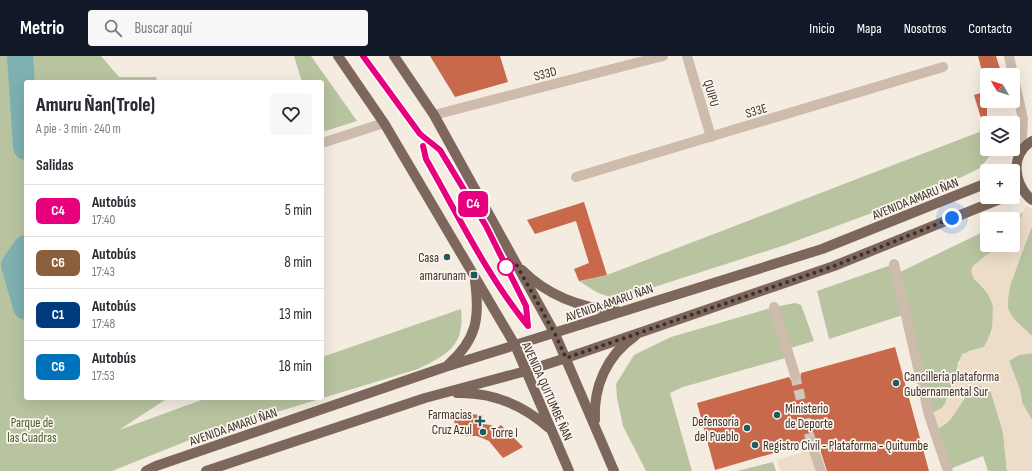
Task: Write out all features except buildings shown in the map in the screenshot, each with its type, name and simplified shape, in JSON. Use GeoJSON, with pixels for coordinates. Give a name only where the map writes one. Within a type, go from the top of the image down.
{"type":"FeatureCollection","features":[{"type":"Feature","properties":{"kind":"main road","name":"AVENIDA QUITUMBE ÑAN"},"geometry":{"type":"LineString","coordinates":[[338,56],[384,123],[515,345],[569,471]]}},
{"type":"Feature","properties":{"kind":"main road"},"geometry":{"type":"LineString","coordinates":[[394,56],[434,116],[555,334],[614,471]]}},
{"type":"Feature","properties":{"kind":"main road"},"geometry":{"type":"LineString","coordinates":[[1017,164],[1021,152],[1032,141]]}},
{"type":"Feature","properties":{"kind":"main road","name":"AVENIDA AMARU ÑAN"},"geometry":{"type":"LineString","coordinates":[[146,471],[156,466],[445,367],[555,334],[621,311],[822,249],[980,186]]}},
{"type":"Feature","properties":{"kind":"main road"},"geometry":{"type":"LineString","coordinates":[[1020,194],[1032,200]]}},
{"type":"Feature","properties":{"kind":"main road"},"geometry":{"type":"LineString","coordinates":[[206,471],[432,395],[526,371],[566,358],[834,266],[988,204]]}},
{"type":"Feature","properties":{"kind":"main road"},"geometry":{"type":"LineString","coordinates":[[515,262],[539,284],[568,300],[603,310],[621,311]]}},
{"type":"Feature","properties":{"kind":"main road"},"geometry":{"type":"LineString","coordinates":[[445,367],[461,353],[472,334],[477,320],[478,305],[474,275]]}},
{"type":"Feature","properties":{"kind":"main road"},"geometry":{"type":"LineString","coordinates":[[595,426],[596,399],[604,372],[619,349],[641,331]]}},
{"type":"Feature","properties":{"kind":"main road"},"geometry":{"type":"LineString","coordinates":[[432,395],[450,392],[469,392],[505,400],[538,418],[552,431]]}},
{"type":"Feature","properties":{"kind":"street","name":"S33D"},"geometry":{"type":"LineString","coordinates":[[434,116],[663,56]]}},
{"type":"Feature","properties":{"kind":"street","name":"QUIPU"},"geometry":{"type":"LineString","coordinates":[[687,56],[711,137]]}},
{"type":"Feature","properties":{"kind":"street"},"geometry":{"type":"LineString","coordinates":[[1009,56],[1023,119],[1021,152]]}},
{"type":"Feature","properties":{"kind":"street","name":"S33E"},"geometry":{"type":"LineString","coordinates":[[576,177],[944,68]]}},
{"type":"Feature","properties":{"kind":"street"},"geometry":{"type":"LineString","coordinates":[[324,142],[384,123]]}},
{"type":"Feature","properties":{"kind":"street"},"geometry":{"type":"LineString","coordinates":[[894,264],[929,415],[948,471]]}},
{"type":"Feature","properties":{"kind":"street"},"geometry":{"type":"LineString","coordinates":[[774,307],[795,375]]}},
{"type":"Feature","properties":{"kind":"street"},"geometry":{"type":"LineString","coordinates":[[812,442],[821,471]]}},
{"type":"Feature","properties":{"kind":"green space","name":"Parque de las Cuadras"},"geometry":{"type":"Polygon","coordinates":[[[0,56],[101,56],[119,77],[156,77],[157,80],[24,80],[24,400],[165,400],[119,430],[202,400],[317,400],[202,435],[112,471],[0,471],[0,56]]]}},
{"type":"Feature","properties":{"kind":"green space"},"geometry":{"type":"Polygon","coordinates":[[[294,56],[311,56],[357,121],[324,131],[324,80],[301,80],[294,56]]]}},
{"type":"Feature","properties":{"kind":"green space"},"geometry":{"type":"Polygon","coordinates":[[[980,132],[980,156],[989,156],[983,164],[980,164],[980,168],[937,189],[785,245],[617,299],[598,293],[579,281],[607,275],[980,132]]]}},
{"type":"Feature","properties":{"kind":"green space"},"geometry":{"type":"Polygon","coordinates":[[[1024,212],[1020,221],[1020,214],[1024,212]]]}},
{"type":"Feature","properties":{"kind":"green space"},"geometry":{"type":"Polygon","coordinates":[[[1032,226],[1032,336],[1021,327],[1012,316],[1008,308],[1007,301],[1016,267],[1032,226]]]}},
{"type":"Feature","properties":{"kind":"green space"},"geometry":{"type":"Polygon","coordinates":[[[980,233],[980,252],[992,252],[979,261],[974,279],[982,286],[992,302],[994,319],[989,337],[984,347],[969,351],[958,362],[957,372],[945,404],[942,408],[929,415],[906,314],[829,339],[817,291],[894,264],[896,274],[980,233]]]}},
{"type":"Feature","properties":{"kind":"green space"},"geometry":{"type":"Polygon","coordinates":[[[795,303],[801,305],[814,341],[787,349],[789,357],[683,387],[670,393],[692,471],[646,471],[623,426],[617,398],[616,384],[634,355],[671,337],[774,307],[795,303]]]}},
{"type":"Feature","properties":{"kind":"green space"},"geometry":{"type":"Polygon","coordinates":[[[461,309],[462,322],[460,332],[452,347],[446,353],[418,369],[324,398],[324,356],[461,309]]]}},
{"type":"Feature","properties":{"kind":"green space"},"geometry":{"type":"Polygon","coordinates":[[[1032,353],[1032,420],[1022,403],[1020,390],[1009,361],[1018,355],[1032,353]]]}},
{"type":"Feature","properties":{"kind":"green space"},"geometry":{"type":"Polygon","coordinates":[[[979,385],[991,392],[1003,432],[1007,471],[988,471],[983,456],[947,470],[934,429],[948,422],[972,389],[979,385]]]}},
{"type":"Feature","properties":{"kind":"green space"},"geometry":{"type":"Polygon","coordinates":[[[773,462],[776,471],[737,471],[773,462]]]}},
{"type":"Feature","properties":{"kind":"shaded area"},"geometry":{"type":"Polygon","coordinates":[[[1026,206],[1032,209],[1032,226],[1010,286],[1007,307],[1012,317],[1032,336],[1032,353],[1019,355],[1009,361],[1020,390],[1022,403],[1032,420],[1032,471],[1007,471],[1003,432],[991,392],[979,385],[974,388],[969,392],[952,417],[940,428],[934,429],[929,415],[942,408],[945,404],[962,354],[984,347],[992,333],[993,304],[984,287],[974,279],[971,271],[973,266],[992,252],[1020,252],[1020,219],[1026,206]]]}},
{"type":"Feature","properties":{"kind":"shaded area"},"geometry":{"type":"Polygon","coordinates":[[[815,449],[821,471],[780,471],[777,460],[815,449]]]}},
{"type":"Feature","properties":{"kind":"waterway"},"geometry":{"type":"LineString","coordinates":[[20,56],[24,117]]}},
{"type":"Feature","properties":{"kind":"waterway"},"geometry":{"type":"LineString","coordinates":[[24,251],[14,265],[24,300]]}},
{"type":"Feature","properties":{"kind":"tunnel"},"geometry":{"type":"LineString","coordinates":[[795,375],[811,442]]}},
{"type":"Feature","properties":{"kind":"bus line","name":"C4"},"geometry":{"type":"LineString","coordinates":[[363,56],[420,134],[440,150],[486,226],[526,306],[528,326],[514,309],[465,229],[426,159],[423,146]]}},
{"type":"Feature","properties":{"kind":"place","name":"Casa"},"geometry":{"type":"Point","coordinates":[447,257]}},
{"type":"Feature","properties":{"kind":"place","name":"amarunam"},"geometry":{"type":"Point","coordinates":[474,275]}},
{"type":"Feature","properties":{"kind":"place","name":"Cancillería plataforma Gubernamental Sur"},"geometry":{"type":"Point","coordinates":[896,383]}},
{"type":"Feature","properties":{"kind":"place","name":"Ministerio de Deporte"},"geometry":{"type":"Point","coordinates":[777,415]}},
{"type":"Feature","properties":{"kind":"place","name":"Farmacias Cruz Azul"},"geometry":{"type":"Point","coordinates":[480,421]}},
{"type":"Feature","properties":{"kind":"place","name":"Defensoría del Pueblo"},"geometry":{"type":"Point","coordinates":[747,428]}},
{"type":"Feature","properties":{"kind":"place","name":"Torre I"},"geometry":{"type":"Point","coordinates":[483,432]}},
{"type":"Feature","properties":{"kind":"place","name":"Registro Civil - Plataforma - Quitumbe"},"geometry":{"type":"Point","coordinates":[755,445]}},
{"type":"Feature","properties":{"kind":"route"},"geometry":{"type":"LineString","coordinates":[[506,267],[515,262],[555,334],[566,358],[834,266],[952,218]]}}]}
